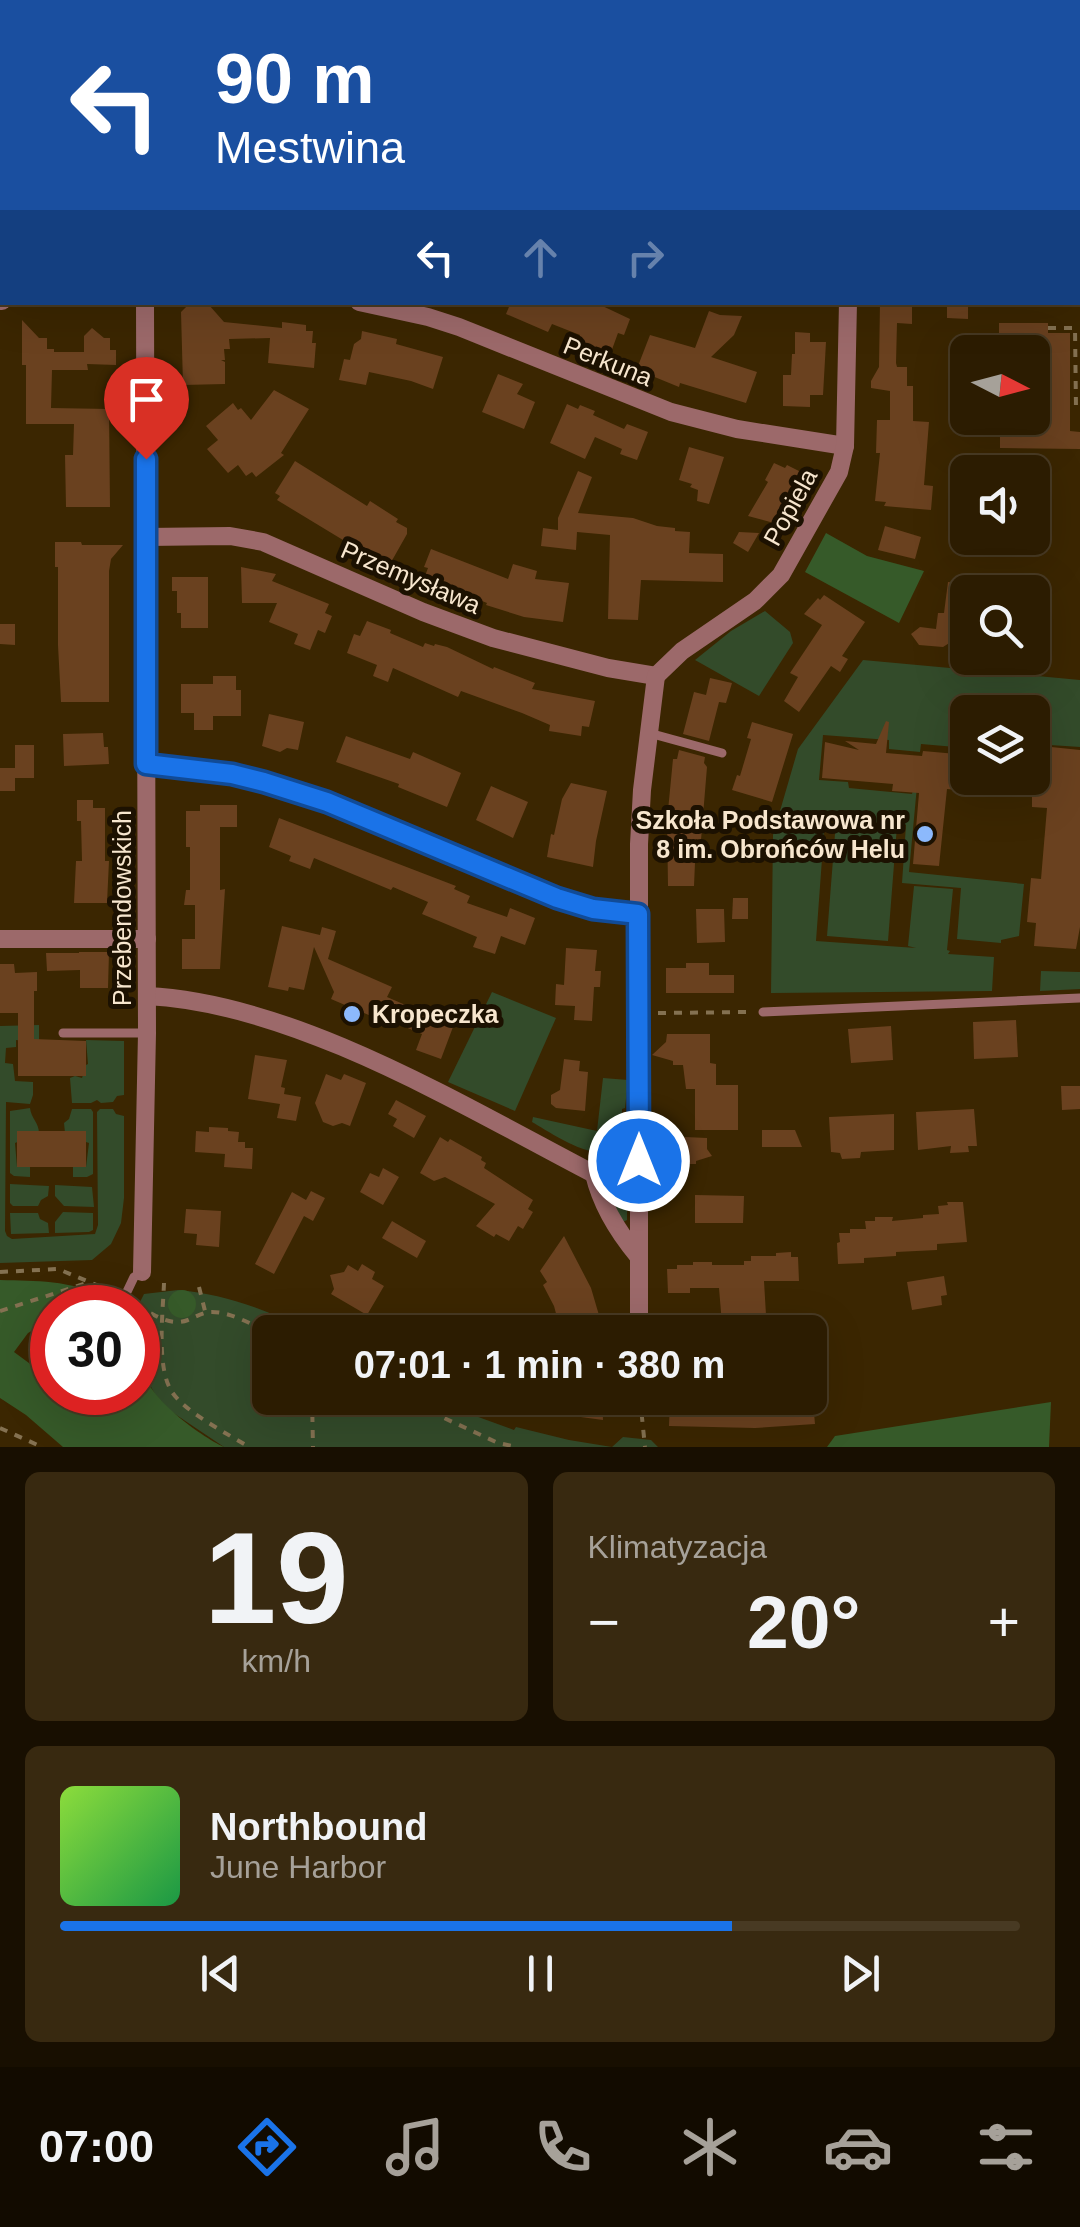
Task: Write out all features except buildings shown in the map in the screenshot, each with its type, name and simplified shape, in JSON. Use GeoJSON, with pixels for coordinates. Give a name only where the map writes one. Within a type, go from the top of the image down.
{"type":"FeatureCollection","features":[{"type":"Feature","properties":{"kind":"street","name":"Przebendowskich"},"geometry":{"type":"LineString","coordinates":[[142,1272],[147,1034],[146,305]]}},
{"type":"Feature","properties":{"kind":"street","name":"Perkuna"},"geometry":{"type":"LineString","coordinates":[[372,305],[460,327],[671,412],[737,429],[844,446]]}},
{"type":"Feature","properties":{"kind":"street","name":"Popiela"},"geometry":{"type":"LineString","coordinates":[[656,676],[682,651],[754,600],[780,576],[838,472],[844,446],[848,305]]}},
{"type":"Feature","properties":{"kind":"street","name":"Przemysława"},"geometry":{"type":"LineString","coordinates":[[146,537],[230,536],[263,542],[423,612],[494,638],[608,668],[656,676]]}},
{"type":"Feature","properties":{"kind":"street"},"geometry":{"type":"LineString","coordinates":[[639,1315],[638,914],[642,790],[656,676]]}},
{"type":"Feature","properties":{"kind":"street"},"geometry":{"type":"LineString","coordinates":[[146,764],[232,774],[264,782],[327,802],[557,898],[593,909],[638,914]]}},
{"type":"Feature","properties":{"kind":"street"},"geometry":{"type":"LineString","coordinates":[[0,938],[147,939]]}},
{"type":"Feature","properties":{"kind":"street"},"geometry":{"type":"LineString","coordinates":[[147,996],[228,1008],[361,1055],[594,1174],[639,1161]]}},
{"type":"Feature","properties":{"kind":"street"},"geometry":{"type":"LineString","coordinates":[[594,1174],[598,1191],[622,1236],[638,1256]]}},
{"type":"Feature","properties":{"kind":"lane"},"geometry":{"type":"LineString","coordinates":[[649,733],[722,753]]}},
{"type":"Feature","properties":{"kind":"lane"},"geometry":{"type":"LineString","coordinates":[[763,1012],[1080,998]]}},
{"type":"Feature","properties":{"kind":"lane"},"geometry":{"type":"LineString","coordinates":[[63,1034],[147,1034]]}},
{"type":"Feature","properties":{"kind":"lane"},"geometry":{"type":"LineString","coordinates":[[130,1285],[142,1272]]}},
{"type":"Feature","properties":{"kind":"path"},"geometry":{"type":"LineString","coordinates":[[1048,328],[1075,328],[1076,409],[1080,409]]}},
{"type":"Feature","properties":{"kind":"path"},"geometry":{"type":"LineString","coordinates":[[638,1013],[763,1012]]}},
{"type":"Feature","properties":{"kind":"path"},"geometry":{"type":"LineString","coordinates":[[0,1272],[58,1269],[90,1282],[0,1311]]}},
{"type":"Feature","properties":{"kind":"path"},"geometry":{"type":"LineString","coordinates":[[164,1283],[162,1354],[172,1393],[204,1420],[249,1447]]}},
{"type":"Feature","properties":{"kind":"path"},"geometry":{"type":"LineString","coordinates":[[199,1287],[206,1314]]}},
{"type":"Feature","properties":{"kind":"path"},"geometry":{"type":"LineString","coordinates":[[163,1321],[184,1322],[221,1313],[252,1326]]}},
{"type":"Feature","properties":{"kind":"path"},"geometry":{"type":"LineString","coordinates":[[312,1415],[313,1447]]}},
{"type":"Feature","properties":{"kind":"path"},"geometry":{"type":"LineString","coordinates":[[438,1415],[516,1447]]}},
{"type":"Feature","properties":{"kind":"path"},"geometry":{"type":"LineString","coordinates":[[642,1415],[646,1447]]}},
{"type":"Feature","properties":{"kind":"path"},"geometry":{"type":"LineString","coordinates":[[0,1428],[42,1447]]}},
{"type":"Feature","properties":{"kind":"green space"},"geometry":{"type":"Polygon","coordinates":[[[826,533],[867,556],[924,571],[899,623],[805,572],[826,533]]]}},
{"type":"Feature","properties":{"kind":"green space"},"geometry":{"type":"Polygon","coordinates":[[[765,611],[790,632],[793,643],[759,696],[695,660],[731,631],[765,611]]]}},
{"type":"Feature","properties":{"kind":"green space"},"geometry":{"type":"Polygon","coordinates":[[[863,660],[950,668],[950,675],[1080,680],[1080,747],[1050,745],[1050,695],[950,695],[950,747],[921,744],[920,752],[889,749],[889,740],[823,735],[819,780],[848,782],[849,788],[912,794],[917,786],[909,872],[1024,884],[1019,936],[1001,943],[957,939],[961,888],[902,883],[906,825],[825,818],[816,941],[916,948],[908,946],[914,886],[953,889],[948,954],[994,957],[992,991],[771,993],[773,835],[798,749],[863,660]]]}},
{"type":"Feature","properties":{"kind":"green space"},"geometry":{"type":"Polygon","coordinates":[[[836,821],[897,826],[888,941],[827,936],[836,821]]]}},
{"type":"Feature","properties":{"kind":"green space"},"geometry":{"type":"Polygon","coordinates":[[[1041,971],[1080,972],[1080,989],[1040,991],[1041,971]]]}},
{"type":"Feature","properties":{"kind":"green space"},"geometry":{"type":"Polygon","coordinates":[[[492,992],[556,1018],[515,1111],[448,1082],[492,992]]]}},
{"type":"Feature","properties":{"kind":"green space"},"geometry":{"type":"Polygon","coordinates":[[[39,1025],[39,1043],[16,1040],[16,1047],[6,1048],[5,1063],[13,1064],[15,1081],[33,1082],[30,1104],[6,1102],[7,1236],[12,1239],[95,1234],[100,1109],[113,1109],[124,1116],[121,1223],[111,1244],[92,1260],[0,1263],[0,1026],[39,1025]]]}},
{"type":"Feature","properties":{"kind":"green space"},"geometry":{"type":"Polygon","coordinates":[[[86,1040],[124,1041],[124,1095],[113,1102],[72,1103],[70,1078],[82,1078],[88,1064],[86,1040]]]}},
{"type":"Feature","properties":{"kind":"green space"},"geometry":{"type":"Polygon","coordinates":[[[603,1078],[628,1080],[620,1138],[612,1150],[602,1153],[577,1147],[532,1122],[533,1117],[597,1131],[603,1078]]]}},
{"type":"Feature","properties":{"kind":"green space"},"geometry":{"type":"Polygon","coordinates":[[[30,1108],[39,1133],[15,1143],[17,1167],[30,1167],[30,1177],[14,1176],[10,1173],[10,1111],[30,1108]]]}},
{"type":"Feature","properties":{"kind":"green space"},"geometry":{"type":"Polygon","coordinates":[[[72,1109],[93,1112],[93,1174],[87,1177],[73,1177],[73,1167],[86,1167],[89,1143],[86,1131],[65,1133],[64,1123],[72,1109]]]}},
{"type":"Feature","properties":{"kind":"green space"},"geometry":{"type":"Polygon","coordinates":[[[624,1176],[627,1220],[623,1222],[605,1187],[624,1176]]]}},
{"type":"Feature","properties":{"kind":"green space"},"geometry":{"type":"Polygon","coordinates":[[[10,1184],[49,1186],[48,1196],[38,1206],[13,1206],[10,1184]]]}},
{"type":"Feature","properties":{"kind":"green space"},"geometry":{"type":"Polygon","coordinates":[[[55,1185],[92,1187],[94,1207],[64,1206],[55,1196],[55,1185]]]}},
{"type":"Feature","properties":{"kind":"green space"},"geometry":{"type":"Polygon","coordinates":[[[63,1212],[93,1213],[93,1230],[55,1233],[55,1222],[63,1212]]]}},
{"type":"Feature","properties":{"kind":"green space"},"geometry":{"type":"Polygon","coordinates":[[[10,1213],[38,1213],[48,1223],[49,1233],[11,1234],[10,1213]]]}},
{"type":"Feature","properties":{"kind":"green space"},"geometry":{"type":"Polygon","coordinates":[[[0,1280],[66,1284],[70,1285],[30,1285],[30,1332],[14,1352],[30,1364],[30,1415],[160,1415],[160,1399],[189,1425],[224,1447],[63,1447],[0,1398],[0,1280]]]}},
{"type":"Feature","properties":{"kind":"green space"},"geometry":{"type":"Polygon","coordinates":[[[178,1290],[212,1295],[274,1315],[252,1315],[252,1415],[473,1415],[514,1430],[516,1427],[612,1447],[224,1447],[160,1400],[160,1292],[178,1290]]]}},
{"type":"Feature","properties":{"kind":"green space"},"geometry":{"type":"Polygon","coordinates":[[[182,1290],[192,1294],[196,1304],[192,1314],[182,1318],[172,1314],[168,1304],[172,1294],[182,1290]]]}},
{"type":"Feature","properties":{"kind":"green space"},"geometry":{"type":"Polygon","coordinates":[[[1051,1402],[1049,1447],[827,1447],[835,1436],[1051,1402]]]}},
{"type":"Feature","properties":{"kind":"green space"},"geometry":{"type":"Polygon","coordinates":[[[623,1437],[651,1440],[658,1447],[612,1447],[623,1437]]]}},
{"type":"Feature","properties":{"kind":"place","name":"Szkoła Podstawowa nr 8 im. Obrońców Helu"},"geometry":{"type":"Point","coordinates":[925,834]}},
{"type":"Feature","properties":{"kind":"place","name":"Kropeczka"},"geometry":{"type":"Point","coordinates":[352,1014]}},
{"type":"Feature","properties":{"kind":"route"},"geometry":{"type":"LineString","coordinates":[[146,459],[146,764],[232,774],[264,782],[327,802],[557,898],[593,909],[638,914],[639,1161]]}}]}
